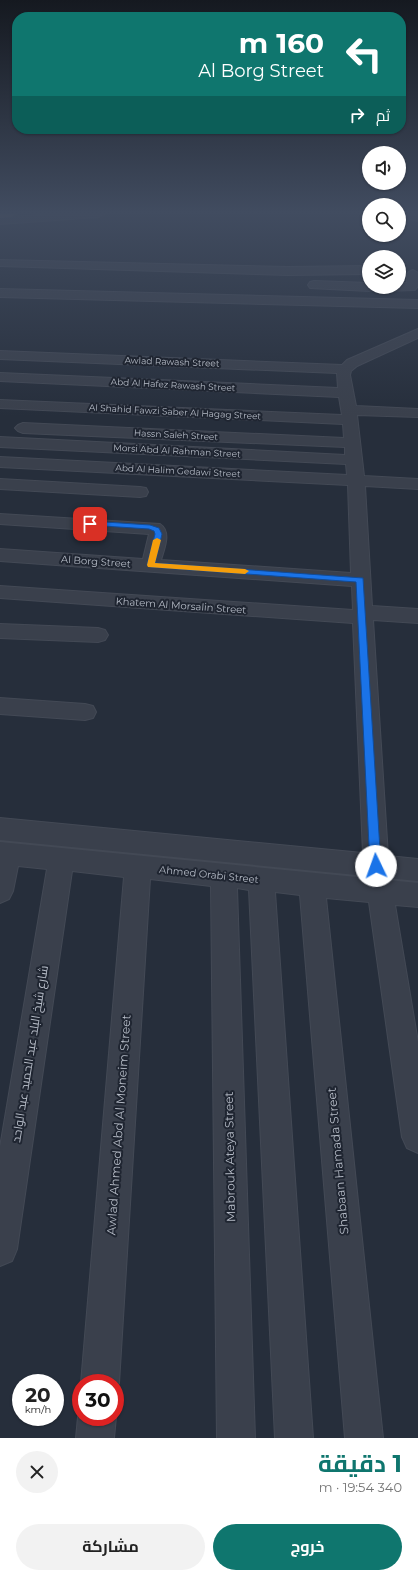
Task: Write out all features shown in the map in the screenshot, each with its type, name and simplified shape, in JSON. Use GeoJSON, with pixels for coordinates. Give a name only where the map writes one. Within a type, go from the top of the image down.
{"type":"FeatureCollection","features":[{"type":"Feature","properties":{"kind":"street"},"geometry":{"type":"LineString","coordinates":[[406,287],[411,287],[414,281]]}},
{"type":"Feature","properties":{"kind":"street"},"geometry":{"type":"LineString","coordinates":[[299,285],[362,287]]}},
{"type":"Feature","properties":{"kind":"street"},"geometry":{"type":"LineString","coordinates":[[0,293],[418,304]]}},
{"type":"Feature","properties":{"kind":"street"},"geometry":{"type":"LineString","coordinates":[[0,304],[71,306]]}},
{"type":"Feature","properties":{"kind":"street"},"geometry":{"type":"LineString","coordinates":[[418,333],[352,363],[345,369],[343,374],[356,481],[360,580],[378,879],[418,1137]]}},
{"type":"Feature","properties":{"kind":"street","name":"Awlad Rawash Street"},"geometry":{"type":"LineString","coordinates":[[0,355],[345,369]]}},
{"type":"Feature","properties":{"kind":"street","name":"Abd Al Hafez Rawash Street"},"geometry":{"type":"LineString","coordinates":[[0,377],[348,408]]}},
{"type":"Feature","properties":{"kind":"street","name":"Al Shahid Fawzi Saber Al Hagag Street"},"geometry":{"type":"LineString","coordinates":[[0,404],[70,402],[348,408]]}},
{"type":"Feature","properties":{"kind":"street"},"geometry":{"type":"LineString","coordinates":[[348,408],[418,413]]}},
{"type":"Feature","properties":{"kind":"street","name":"Hassn Saleh Street"},"geometry":{"type":"LineString","coordinates":[[8,427],[353,452]]}},
{"type":"Feature","properties":{"kind":"street","name":"Morsi Abd Al Rahman Street"},"geometry":{"type":"LineString","coordinates":[[0,442],[353,452]]}},
{"type":"Feature","properties":{"kind":"street","name":"Abd Al Halim Gedawi Street"},"geometry":{"type":"LineString","coordinates":[[0,462],[418,484]]}},
{"type":"Feature","properties":{"kind":"street"},"geometry":{"type":"LineString","coordinates":[[0,484],[140,492]]}},
{"type":"Feature","properties":{"kind":"street"},"geometry":{"type":"LineString","coordinates":[[0,519],[154,528],[158,534],[151,565]]}},
{"type":"Feature","properties":{"kind":"street","name":"Al Borg Street"},"geometry":{"type":"LineString","coordinates":[[0,555],[360,580]]}},
{"type":"Feature","properties":{"kind":"street","name":"Khatem Al Morsalin Street"},"geometry":{"type":"LineString","coordinates":[[0,592],[362,614],[418,616]]}},
{"type":"Feature","properties":{"kind":"street"},"geometry":{"type":"LineString","coordinates":[[0,631],[98,635]]}},
{"type":"Feature","properties":{"kind":"street"},"geometry":{"type":"LineString","coordinates":[[0,706],[85,712]]}},
{"type":"Feature","properties":{"kind":"street"},"geometry":{"type":"LineString","coordinates":[[0,829],[378,879],[418,870]]}},
{"type":"Feature","properties":{"kind":"street"},"geometry":{"type":"LineString","coordinates":[[0,891],[4,854]]}},
{"type":"Feature","properties":{"kind":"street","name":"Ahmed Orabi Street"},"geometry":{"type":"LineString","coordinates":[[4,854],[312,885],[378,879],[418,895]]}},
{"type":"Feature","properties":{"kind":"street","name":"شارع شيخ البلد عبد الحميد عبد الواحد"},"geometry":{"type":"LineString","coordinates":[[0,1249],[61,859]]}},
{"type":"Feature","properties":{"kind":"street","name":"Awlad Ahmed Abd Al Moneim Street"},"geometry":{"type":"LineString","coordinates":[[101,1374],[138,867]]}},
{"type":"Feature","properties":{"kind":"street","name":"Mabrouk Ateya Street"},"geometry":{"type":"LineString","coordinates":[[224,876],[236,1438]]}},
{"type":"Feature","properties":{"kind":"street"},"geometry":{"type":"LineString","coordinates":[[261,880],[294,1438]]}},
{"type":"Feature","properties":{"kind":"street","name":"Shabaan Hamada Street"},"geometry":{"type":"LineString","coordinates":[[312,885],[364,1438]]}},
{"type":"Feature","properties":{"kind":"street"},"geometry":{"type":"LineString","coordinates":[[95,1438],[96,1426]]}},
{"type":"Feature","properties":{"kind":"slow traffic"},"geometry":{"type":"LineString","coordinates":[[157,540],[151,565],[245,571]]}},
{"type":"Feature","properties":{"kind":"route"},"geometry":{"type":"LineString","coordinates":[[90,524],[150,527],[157,530],[158,534],[151,565],[360,580],[376,866]]}}]}
